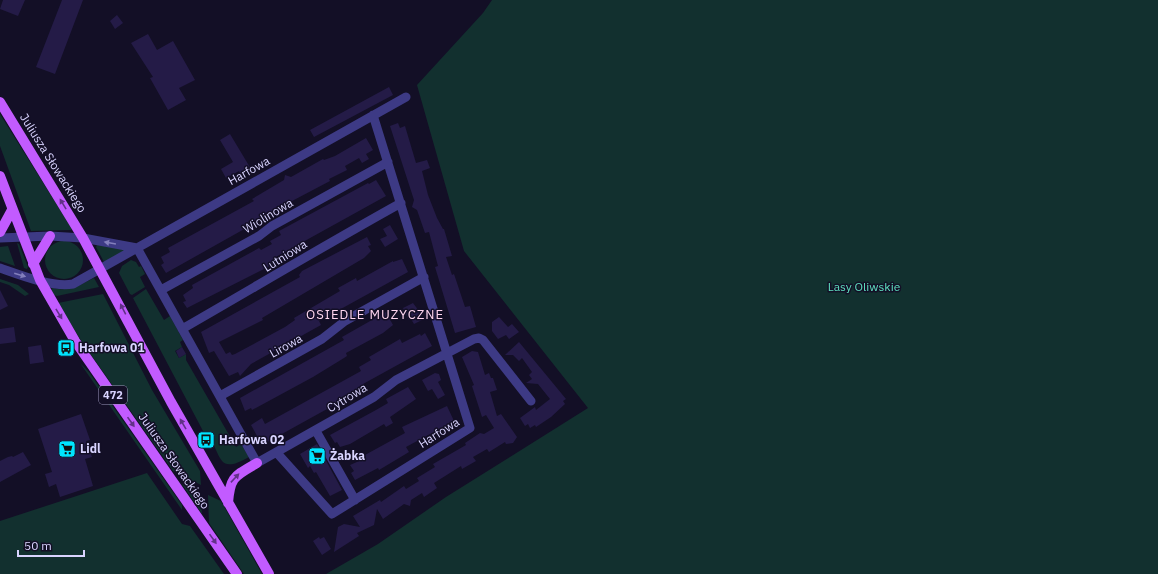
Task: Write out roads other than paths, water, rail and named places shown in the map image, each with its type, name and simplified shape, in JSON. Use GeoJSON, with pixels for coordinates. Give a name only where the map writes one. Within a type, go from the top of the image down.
{"type":"FeatureCollection","features":[{"type":"Feature","properties":{"kind":"main road","name":"Juliusza Słowackiego"},"geometry":{"type":"LineString","coordinates":[[0,102],[83,238]]}},
{"type":"Feature","properties":{"kind":"main road","name":"472"},"geometry":{"type":"LineString","coordinates":[[0,176],[40,280]]}},
{"type":"Feature","properties":{"kind":"main road"},"geometry":{"type":"LineString","coordinates":[[0,232],[12,210]]}},
{"type":"Feature","properties":{"kind":"main road"},"geometry":{"type":"LineString","coordinates":[[33,264],[50,236]]}},
{"type":"Feature","properties":{"kind":"main road"},"geometry":{"type":"LineString","coordinates":[[83,238],[101,269]]}},
{"type":"Feature","properties":{"kind":"main road","name":"Juliusza Słowackiego"},"geometry":{"type":"LineString","coordinates":[[101,269],[171,402],[269,574]]}},
{"type":"Feature","properties":{"kind":"main road","name":"Juliusza Słowackiego"},"geometry":{"type":"LineString","coordinates":[[40,280],[75,341],[237,574]]}},
{"type":"Feature","properties":{"kind":"main road"},"geometry":{"type":"LineString","coordinates":[[228,503],[229,486],[233,479],[257,463]]}},
{"type":"Feature","properties":{"kind":"street","name":"Harfowa"},"geometry":{"type":"LineString","coordinates":[[101,269],[406,97]]}},
{"type":"Feature","properties":{"kind":"street","name":"Harfowa"},"geometry":{"type":"LineString","coordinates":[[277,453],[332,514],[470,428],[373,116]]}},
{"type":"Feature","properties":{"kind":"street","name":"Wiolinowa"},"geometry":{"type":"LineString","coordinates":[[160,290],[259,236],[272,226],[388,162]]}},
{"type":"Feature","properties":{"kind":"street","name":"Lutniowa"},"geometry":{"type":"LineString","coordinates":[[182,329],[284,271],[302,258],[401,203]]}},
{"type":"Feature","properties":{"kind":"street"},"geometry":{"type":"LineString","coordinates":[[0,238],[50,236],[83,238],[137,248],[257,463]]}},
{"type":"Feature","properties":{"kind":"street"},"geometry":{"type":"LineString","coordinates":[[0,268],[40,280],[69,285],[101,269]]}},
{"type":"Feature","properties":{"kind":"street","name":"Lirowa"},"geometry":{"type":"LineString","coordinates":[[220,396],[322,339],[345,321],[424,277]]}},
{"type":"Feature","properties":{"kind":"street"},"geometry":{"type":"LineString","coordinates":[[447,352],[474,339],[479,338],[484,340],[531,401]]}},
{"type":"Feature","properties":{"kind":"street","name":"Cytrowa"},"geometry":{"type":"LineString","coordinates":[[257,463],[316,431],[374,397],[396,380],[447,352]]}},
{"type":"Feature","properties":{"kind":"street"},"geometry":{"type":"LineString","coordinates":[[316,431],[355,500]]}},
{"type":"Feature","properties":{"kind":"place","name":"Harfowa 01"},"geometry":{"type":"Point","coordinates":[66,348]}},
{"type":"Feature","properties":{"kind":"place","name":"Harfowa 02"},"geometry":{"type":"Point","coordinates":[206,440]}},
{"type":"Feature","properties":{"kind":"place","name":"Lidl"},"geometry":{"type":"Point","coordinates":[67,449]}},
{"type":"Feature","properties":{"kind":"place","name":"Żabka"},"geometry":{"type":"Point","coordinates":[317,456]}},
{"type":"Feature","properties":{"kind":"district","name":"OSIEDLE MUZYCZNE"},"geometry":{"type":"Point","coordinates":[375,314]}},
{"type":"Feature","properties":{"kind":"park label","name":"Lasy Oliwskie"},"geometry":{"type":"Point","coordinates":[864,287]}}]}
